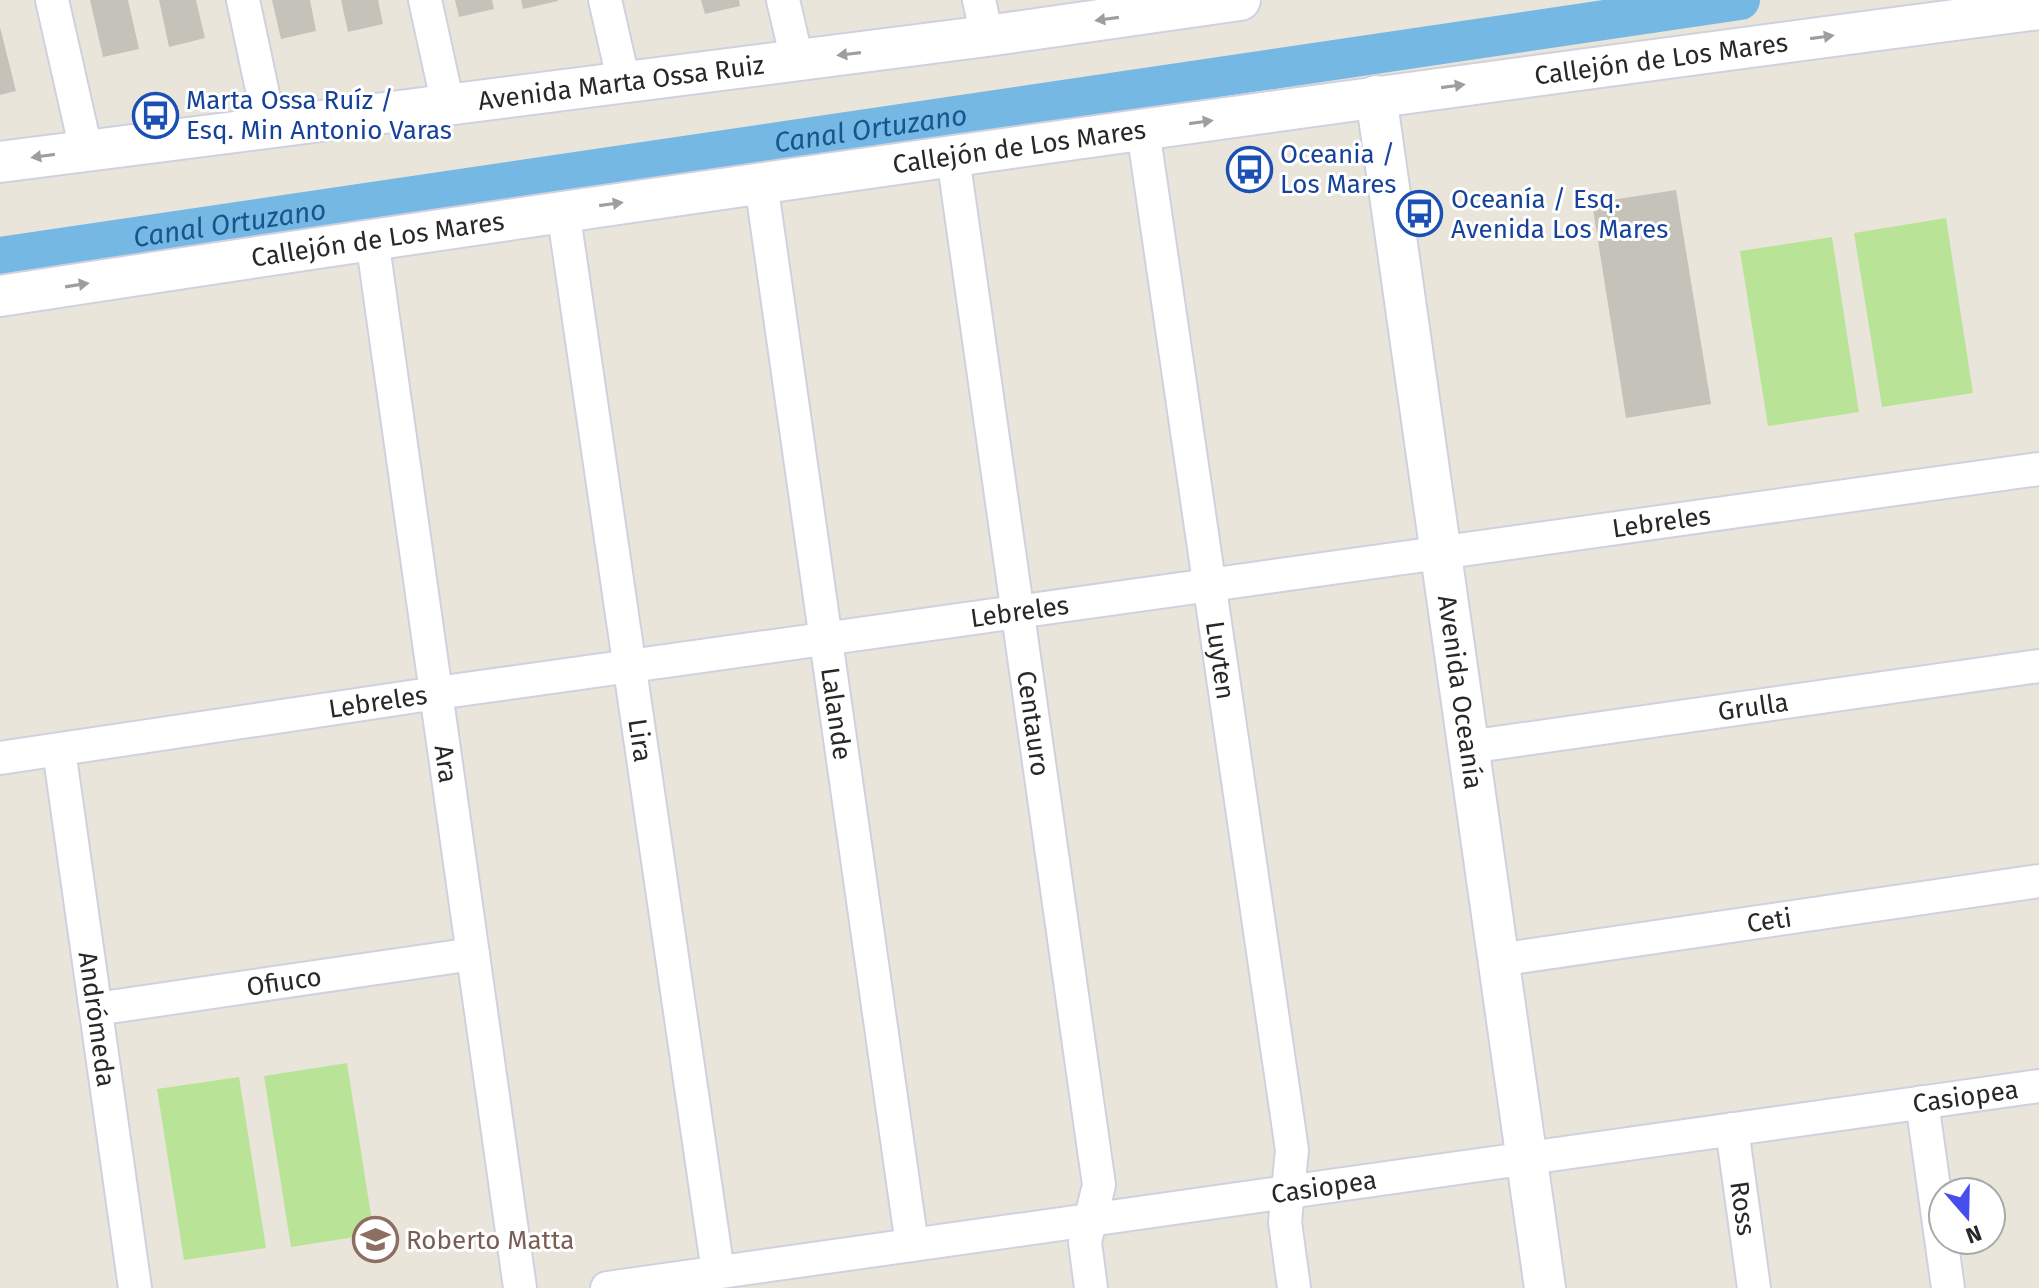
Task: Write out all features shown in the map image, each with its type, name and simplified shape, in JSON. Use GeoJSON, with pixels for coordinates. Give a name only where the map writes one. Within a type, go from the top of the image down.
{"type":"FeatureCollection","features":[{"type":"Feature","properties":{"kind":"street"},"geometry":{"type":"LineString","coordinates":[[52,0],[86,150]]}},
{"type":"Feature","properties":{"kind":"street"},"geometry":{"type":"LineString","coordinates":[[243,0],[270,127]]}},
{"type":"Feature","properties":{"kind":"street"},"geometry":{"type":"LineString","coordinates":[[425,0],[448,105]]}},
{"type":"Feature","properties":{"kind":"street"},"geometry":{"type":"LineString","coordinates":[[605,0],[624,83]]}},
{"type":"Feature","properties":{"kind":"street"},"geometry":{"type":"LineString","coordinates":[[783,0],[797,60]]}},
{"type":"Feature","properties":{"kind":"street","name":"Avenida Marta Ossa Ruiz"},"geometry":{"type":"LineString","coordinates":[[0,162],[797,60],[983,18],[1222,1]]}},
{"type":"Feature","properties":{"kind":"street","name":"Callejón de Los Mares"},"geometry":{"type":"LineString","coordinates":[[0,296],[563,210],[1376,96],[2039,9]]}},
{"type":"Feature","properties":{"kind":"street","name":"Avenida Oceanía"},"geometry":{"type":"LineString","coordinates":[[1376,96],[1545,1288]]}},
{"type":"Feature","properties":{"kind":"street","name":"Luyten"},"geometry":{"type":"LineString","coordinates":[[1143,130],[1292,1150],[1285,1222],[1294,1288]]}},
{"type":"Feature","properties":{"kind":"street","name":"Centauro"},"geometry":{"type":"LineString","coordinates":[[953,157],[1099,1185],[1085,1242],[1091,1288]]}},
{"type":"Feature","properties":{"kind":"street","name":"Lalande"},"geometry":{"type":"LineString","coordinates":[[761,183],[912,1245]]}},
{"type":"Feature","properties":{"kind":"street","name":"Lira"},"geometry":{"type":"LineString","coordinates":[[563,210],[718,1272]]}},
{"type":"Feature","properties":{"kind":"street","name":"Ara"},"geometry":{"type":"LineString","coordinates":[[372,239],[520,1288]]}},
{"type":"Feature","properties":{"kind":"street","name":"Lebreles"},"geometry":{"type":"LineString","coordinates":[[0,758],[437,693],[2039,469]]}},
{"type":"Feature","properties":{"kind":"street","name":"Grulla"},"geometry":{"type":"LineString","coordinates":[[1468,747],[2039,666]]}},
{"type":"Feature","properties":{"kind":"street","name":"Andrómeda"},"geometry":{"type":"LineString","coordinates":[[59,750],[135,1288]]}},
{"type":"Feature","properties":{"kind":"street","name":"Ceti"},"geometry":{"type":"LineString","coordinates":[[1498,960],[2039,881]]}},
{"type":"Feature","properties":{"kind":"street","name":"Ofiuco"},"geometry":{"type":"LineString","coordinates":[[96,1009],[473,954]]}},
{"type":"Feature","properties":{"kind":"street","name":"Casiopea"},"geometry":{"type":"LineString","coordinates":[[607,1288],[2039,1086]]}},
{"type":"Feature","properties":{"kind":"street"},"geometry":{"type":"LineString","coordinates":[[1922,1102],[1948,1288]]}},
{"type":"Feature","properties":{"kind":"street","name":"Ross"},"geometry":{"type":"LineString","coordinates":[[1732,1129],[1754,1288]]}},
{"type":"Feature","properties":{"kind":"green space"},"geometry":{"type":"Polygon","coordinates":[[[1946,218],[1973,393],[1882,407],[1854,233],[1946,218]]]}},
{"type":"Feature","properties":{"kind":"green space"},"geometry":{"type":"Polygon","coordinates":[[[1832,237],[1859,412],[1768,426],[1740,251],[1832,237]]]}},
{"type":"Feature","properties":{"kind":"green space"},"geometry":{"type":"Polygon","coordinates":[[[347,1063],[374,1234],[291,1247],[264,1076],[347,1063]]]}},
{"type":"Feature","properties":{"kind":"green space"},"geometry":{"type":"Polygon","coordinates":[[[239,1077],[266,1248],[184,1260],[157,1089],[239,1077]]]}},
{"type":"Feature","properties":{"kind":"building"},"geometry":{"type":"Polygon","coordinates":[[[90,0],[128,0],[139,49],[103,57],[90,0]]]}},
{"type":"Feature","properties":{"kind":"building"},"geometry":{"type":"Polygon","coordinates":[[[159,0],[196,0],[205,38],[169,47],[159,0]]]}},
{"type":"Feature","properties":{"kind":"building"},"geometry":{"type":"Polygon","coordinates":[[[272,0],[310,0],[316,31],[281,39],[272,0]]]}},
{"type":"Feature","properties":{"kind":"building"},"geometry":{"type":"Polygon","coordinates":[[[341,0],[378,0],[383,24],[348,32],[341,0]]]}},
{"type":"Feature","properties":{"kind":"building"},"geometry":{"type":"Polygon","coordinates":[[[455,0],[492,0],[494,9],[459,17],[455,0]]]}},
{"type":"Feature","properties":{"kind":"building"},"geometry":{"type":"Polygon","coordinates":[[[521,0],[558,0],[558,1],[523,9],[521,0]]]}},
{"type":"Feature","properties":{"kind":"building"},"geometry":{"type":"Polygon","coordinates":[[[701,0],[739,0],[740,6],[705,14],[701,0]]]}},
{"type":"Feature","properties":{"kind":"building"},"geometry":{"type":"Polygon","coordinates":[[[0,27],[16,91],[0,95],[0,27]]]}},
{"type":"Feature","properties":{"kind":"building"},"geometry":{"type":"Polygon","coordinates":[[[1676,190],[1711,404],[1626,418],[1592,203],[1676,190]]]}},
{"type":"Feature","properties":{"kind":"waterway","name":"Canal Ortuzano"},"geometry":{"type":"LineString","coordinates":[[0,257],[1740,0]]}},
{"type":"Feature","properties":{"kind":"place","name":"Marta Ossa Ruíz / Esq. Min Antonio Varas"},"geometry":{"type":"Point","coordinates":[155,115]}},
{"type":"Feature","properties":{"kind":"place","name":"Oceania / Los Mares"},"geometry":{"type":"Point","coordinates":[1249,169]}},
{"type":"Feature","properties":{"kind":"place","name":"Oceanía / Esq. Avenida Los Mares"},"geometry":{"type":"Point","coordinates":[1420,214]}},
{"type":"Feature","properties":{"kind":"place","name":"Roberto Matta"},"geometry":{"type":"Point","coordinates":[375,1240]}}]}
